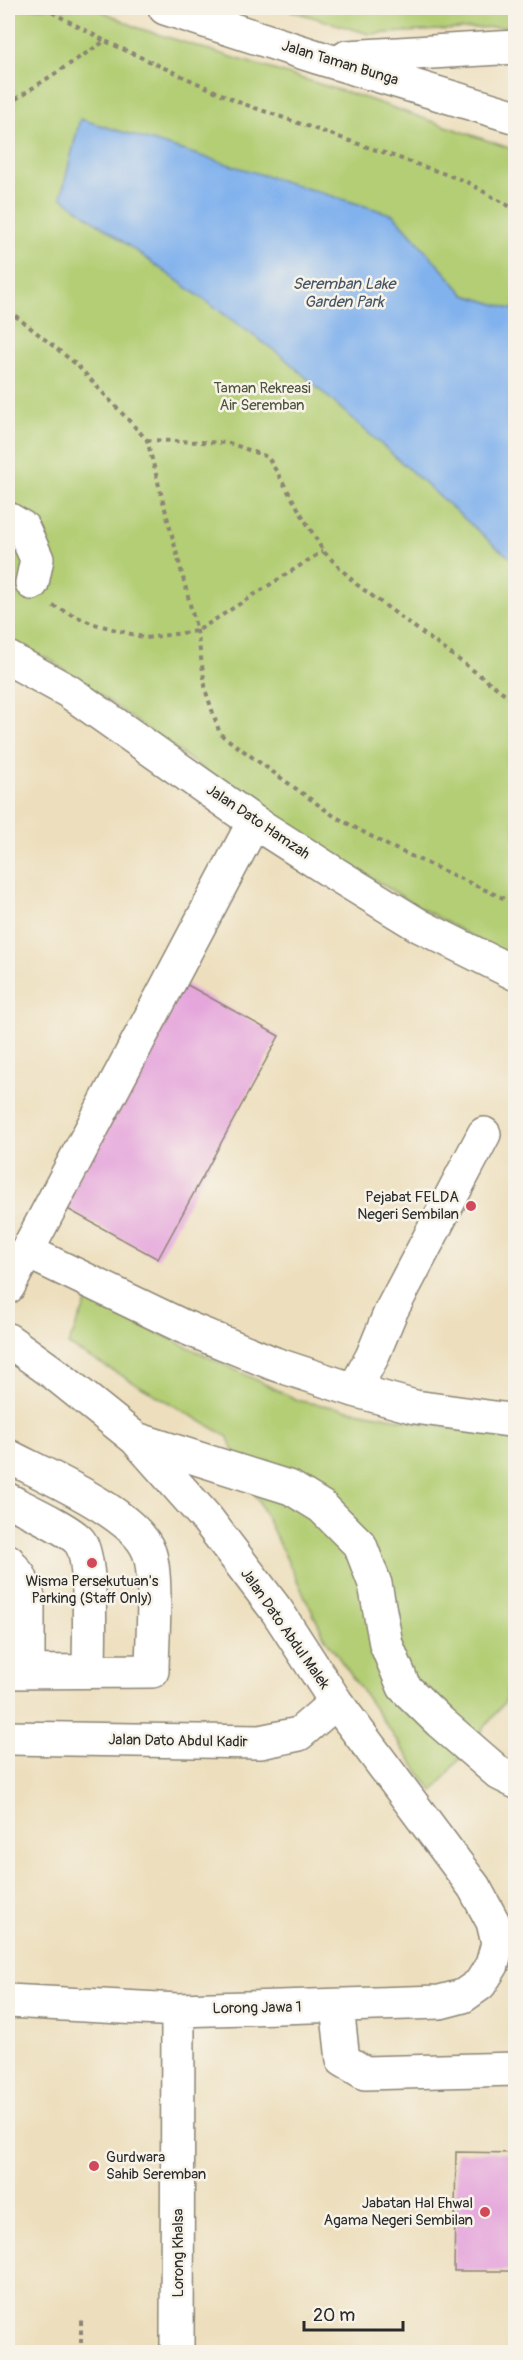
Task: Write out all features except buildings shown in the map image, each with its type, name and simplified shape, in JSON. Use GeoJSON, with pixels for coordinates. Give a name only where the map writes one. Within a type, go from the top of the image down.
{"type":"FeatureCollection","features":[{"type":"Feature","properties":{"kind":"street","name":"Jalan Taman Bunga"},"geometry":{"type":"LineString","coordinates":[[165,8],[516,117]]}},
{"type":"Feature","properties":{"kind":"street"},"geometry":{"type":"LineString","coordinates":[[317,57],[371,57],[516,47]]}},
{"type":"Feature","properties":{"kind":"street"},"geometry":{"type":"LineString","coordinates":[[8,519],[22,528],[37,559],[40,594]]}},
{"type":"Feature","properties":{"kind":"street","name":"Jalan Dato Hamzah"},"geometry":{"type":"LineString","coordinates":[[8,658],[68,691],[254,822],[420,926],[516,974]]}},
{"type":"Feature","properties":{"kind":"street"},"geometry":{"type":"LineString","coordinates":[[8,1287],[254,822]]}},
{"type":"Feature","properties":{"kind":"street"},"geometry":{"type":"LineString","coordinates":[[354,1390],[372,1357],[391,1311],[484,1134]]}},
{"type":"Feature","properties":{"kind":"street"},"geometry":{"type":"LineString","coordinates":[[26,1251],[182,1326],[258,1358],[354,1390],[415,1407],[516,1421]]}},
{"type":"Feature","properties":{"kind":"street","name":"Jalan Dato Abdul Malek"},"geometry":{"type":"LineString","coordinates":[[8,1340],[136,1438],[207,1519],[277,1611],[336,1702],[474,1887],[494,1922],[498,1943],[492,1965]]}},
{"type":"Feature","properties":{"kind":"street"},"geometry":{"type":"LineString","coordinates":[[136,1438],[291,1488],[322,1507],[360,1545],[375,1584],[386,1644],[404,1687],[500,1774],[516,1782]]}},
{"type":"Feature","properties":{"kind":"street"},"geometry":{"type":"LineString","coordinates":[[8,1456],[117,1514],[137,1532],[150,1552],[153,1583],[152,1671],[18,1672],[28,1596],[20,1577],[8,1561]]}},
{"type":"Feature","properties":{"kind":"street"},"geometry":{"type":"LineString","coordinates":[[8,1500],[59,1527],[80,1542],[87,1563],[89,1671]]}},
{"type":"Feature","properties":{"kind":"street","name":"Jalan Dato Abdul Kadir"},"geometry":{"type":"LineString","coordinates":[[8,1738],[260,1742],[299,1734],[336,1702]]}},
{"type":"Feature","properties":{"kind":"street","name":"Lorong Jawa 1"},"geometry":{"type":"LineString","coordinates":[[8,2001],[178,2010],[440,2002],[463,1996],[480,1984],[492,1965]]}},
{"type":"Feature","properties":{"kind":"street"},"geometry":{"type":"LineString","coordinates":[[337,2006],[343,2060],[365,2073],[516,2069]]}},
{"type":"Feature","properties":{"kind":"street","name":"Lorong Khalsa"},"geometry":{"type":"LineString","coordinates":[[177,2352],[178,2010]]}},
{"type":"Feature","properties":{"kind":"path"},"geometry":{"type":"LineString","coordinates":[[44,8],[105,41],[242,103],[465,181],[516,210]]}},
{"type":"Feature","properties":{"kind":"path"},"geometry":{"type":"LineString","coordinates":[[8,104],[105,41]]}},
{"type":"Feature","properties":{"kind":"path"},"geometry":{"type":"LineString","coordinates":[[8,310],[76,364],[147,440],[197,632],[206,692],[220,734],[334,816],[387,845],[516,904]]}},
{"type":"Feature","properties":{"kind":"path"},"geometry":{"type":"LineString","coordinates":[[147,440],[229,443],[268,457],[323,551],[356,584],[516,702]]}},
{"type":"Feature","properties":{"kind":"path"},"geometry":{"type":"LineString","coordinates":[[40,594],[91,623],[146,638],[197,632],[323,551]]}},
{"type":"Feature","properties":{"kind":"path"},"geometry":{"type":"LineString","coordinates":[[81,2316],[81,2352]]}},
{"type":"Feature","properties":{"kind":"green space","name":"Taman Rekreasi Air Seremban"},"geometry":{"type":"Polygon","coordinates":[[[8,8],[96,8],[138,28],[368,99],[515,150],[515,961],[419,907],[259,809],[49,659],[8,644],[8,8]]]}},
{"type":"Feature","properties":{"kind":"green space"},"geometry":{"type":"Polygon","coordinates":[[[282,8],[515,8],[515,26],[369,34],[282,8]]]}},
{"type":"Feature","properties":{"kind":"green space"},"geometry":{"type":"Polygon","coordinates":[[[88,1299],[300,1401],[515,1440],[516,1650],[505,1702],[433,1792],[325,1638],[227,1436],[68,1345],[88,1299]]]}},
{"type":"Feature","properties":{"kind":"water","name":"Seremban Lake Garden Park"},"geometry":{"type":"Polygon","coordinates":[[[80,119],[394,215],[465,295],[515,310],[515,561],[495,546],[282,356],[61,197],[80,119]]]}},
{"type":"Feature","properties":{"kind":"place","name":"Pejabat FELDA Negeri Sembilan"},"geometry":{"type":"Point","coordinates":[471,1206]}},
{"type":"Feature","properties":{"kind":"place","name":"Wisma Persekutuan's Parking (Staff Only)"},"geometry":{"type":"Point","coordinates":[92,1563]}},
{"type":"Feature","properties":{"kind":"place","name":"Gurdwara Sahib Seremban"},"geometry":{"type":"Point","coordinates":[94,2166]}},
{"type":"Feature","properties":{"kind":"place","name":"Jabatan Hal Ehwal Agama Negeri Sembilan"},"geometry":{"type":"Point","coordinates":[485,2212]}}]}
